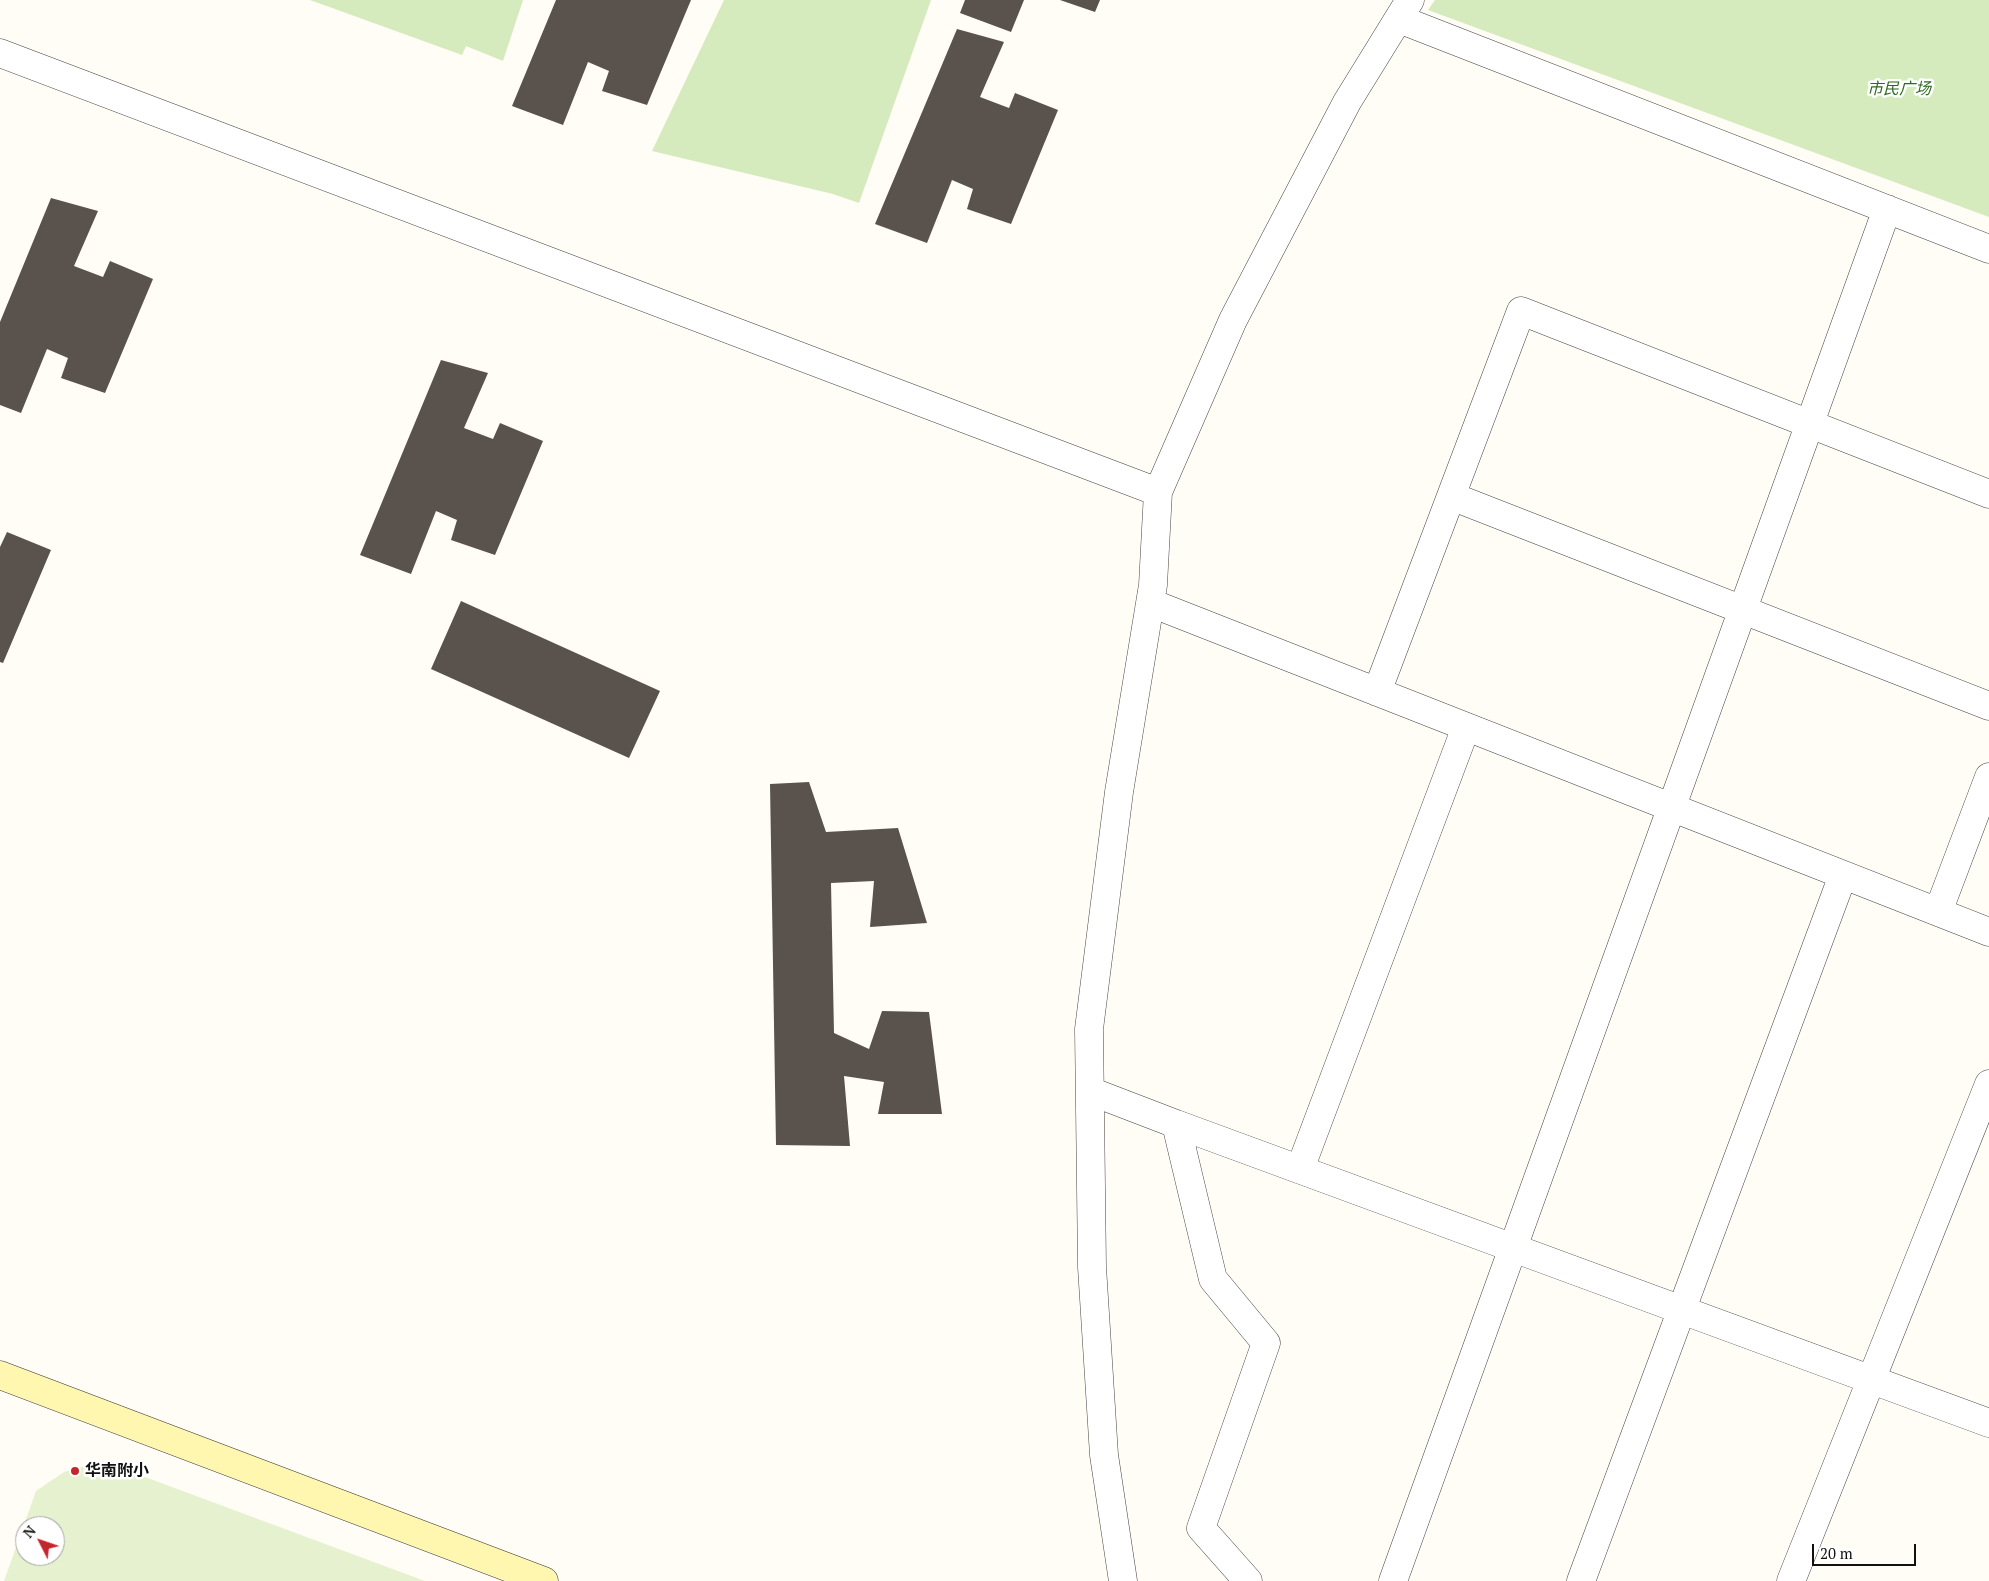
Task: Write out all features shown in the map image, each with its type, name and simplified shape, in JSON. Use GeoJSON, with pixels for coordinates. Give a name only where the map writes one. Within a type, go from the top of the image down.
{"type":"FeatureCollection","features":[{"type":"Feature","properties":{"kind":"street"},"geometry":{"type":"LineString","coordinates":[[1123,1581],[1104,1455],[1092,1267],[1089,1029],[1119,792],[1154,584],[1158,492],[1233,320],[1347,102],[1404,9],[1989,249]]}},
{"type":"Feature","properties":{"kind":"street"},"geometry":{"type":"LineString","coordinates":[[0,53],[1158,492]]}},
{"type":"Feature","properties":{"kind":"street"},"geometry":{"type":"LineString","coordinates":[[1393,1581],[1888,209]]}},
{"type":"Feature","properties":{"kind":"street"},"geometry":{"type":"LineString","coordinates":[[1377,692],[1521,311],[1989,494]]}},
{"type":"Feature","properties":{"kind":"street"},"geometry":{"type":"LineString","coordinates":[[1452,496],[1989,706]]}},
{"type":"Feature","properties":{"kind":"street"},"geometry":{"type":"LineString","coordinates":[[1151,604],[1989,932]]}},
{"type":"Feature","properties":{"kind":"street"},"geometry":{"type":"LineString","coordinates":[[1300,1169],[1466,727]]}},
{"type":"Feature","properties":{"kind":"street"},"geometry":{"type":"LineString","coordinates":[[1938,912],[1989,776]]}},
{"type":"Feature","properties":{"kind":"street"},"geometry":{"type":"LineString","coordinates":[[1581,1581],[1843,875]]}},
{"type":"Feature","properties":{"kind":"street"},"geometry":{"type":"LineString","coordinates":[[1791,1581],[1989,1084]]}},
{"type":"Feature","properties":{"kind":"street"},"geometry":{"type":"LineString","coordinates":[[1090,1091],[1989,1423]]}},
{"type":"Feature","properties":{"kind":"street"},"geometry":{"type":"LineString","coordinates":[[1176,1124],[1213,1279],[1266,1343],[1201,1528],[1248,1581]]}},
{"type":"Feature","properties":{"kind":"street"},"geometry":{"type":"LineString","coordinates":[[0,1375],[544,1581]]}},
{"type":"Feature","properties":{"kind":"green space"},"geometry":{"type":"Polygon","coordinates":[[[310,0],[523,0],[503,61],[466,46],[462,55],[310,0]]]}},
{"type":"Feature","properties":{"kind":"green space"},"geometry":{"type":"Polygon","coordinates":[[[724,0],[931,0],[859,203],[833,194],[652,151],[724,0]]]}},
{"type":"Feature","properties":{"kind":"green space","name":"市民广场"},"geometry":{"type":"Polygon","coordinates":[[[1435,0],[1989,0],[1989,217],[1428,10],[1435,0]]]}},
{"type":"Feature","properties":{"kind":"green space","name":"华南附小"},"geometry":{"type":"Polygon","coordinates":[[[102,1461],[425,1581],[4,1581],[15,1550],[15,1566],[65,1566],[65,1516],[27,1516],[36,1491],[64,1472],[102,1461]]]}},
{"type":"Feature","properties":{"kind":"building"},"geometry":{"type":"Polygon","coordinates":[[[556,0],[691,0],[647,105],[602,91],[609,71],[588,62],[563,125],[512,106],[556,0]]]}},
{"type":"Feature","properties":{"kind":"building"},"geometry":{"type":"Polygon","coordinates":[[[965,0],[1024,0],[1011,32],[960,13],[965,0]]]}},
{"type":"Feature","properties":{"kind":"building"},"geometry":{"type":"Polygon","coordinates":[[[1060,0],[1100,0],[1095,12],[1060,0]]]}},
{"type":"Feature","properties":{"kind":"building"},"geometry":{"type":"Polygon","coordinates":[[[957,29],[1004,42],[980,97],[1009,108],[1015,93],[1058,110],[1011,224],[967,209],[973,189],[952,180],[927,243],[875,224],[957,29]]]}},
{"type":"Feature","properties":{"kind":"building"},"geometry":{"type":"Polygon","coordinates":[[[51,198],[98,211],[74,266],[103,277],[110,261],[153,279],[105,393],[61,378],[68,358],[47,349],[21,413],[0,405],[0,322],[51,198]]]}},
{"type":"Feature","properties":{"kind":"building"},"geometry":{"type":"Polygon","coordinates":[[[441,360],[488,373],[464,428],[493,439],[500,423],[543,441],[495,555],[451,540],[457,520],[436,511],[411,574],[360,555],[441,360]]]}},
{"type":"Feature","properties":{"kind":"building"},"geometry":{"type":"Polygon","coordinates":[[[7,532],[51,550],[3,663],[0,662],[0,547],[7,532]]]}},
{"type":"Feature","properties":{"kind":"building"},"geometry":{"type":"Polygon","coordinates":[[[461,601],[660,691],[629,758],[431,669],[461,601]]]}},
{"type":"Feature","properties":{"kind":"building"},"geometry":{"type":"Polygon","coordinates":[[[809,782],[826,832],[898,828],[927,923],[870,927],[874,881],[831,883],[834,1033],[869,1049],[882,1011],[929,1012],[942,1114],[878,1114],[884,1082],[844,1076],[850,1146],[776,1145],[770,784],[809,782]]]}},
{"type":"Feature","properties":{"kind":"place","name":"华南附小"},"geometry":{"type":"Point","coordinates":[75,1471]}}]}
